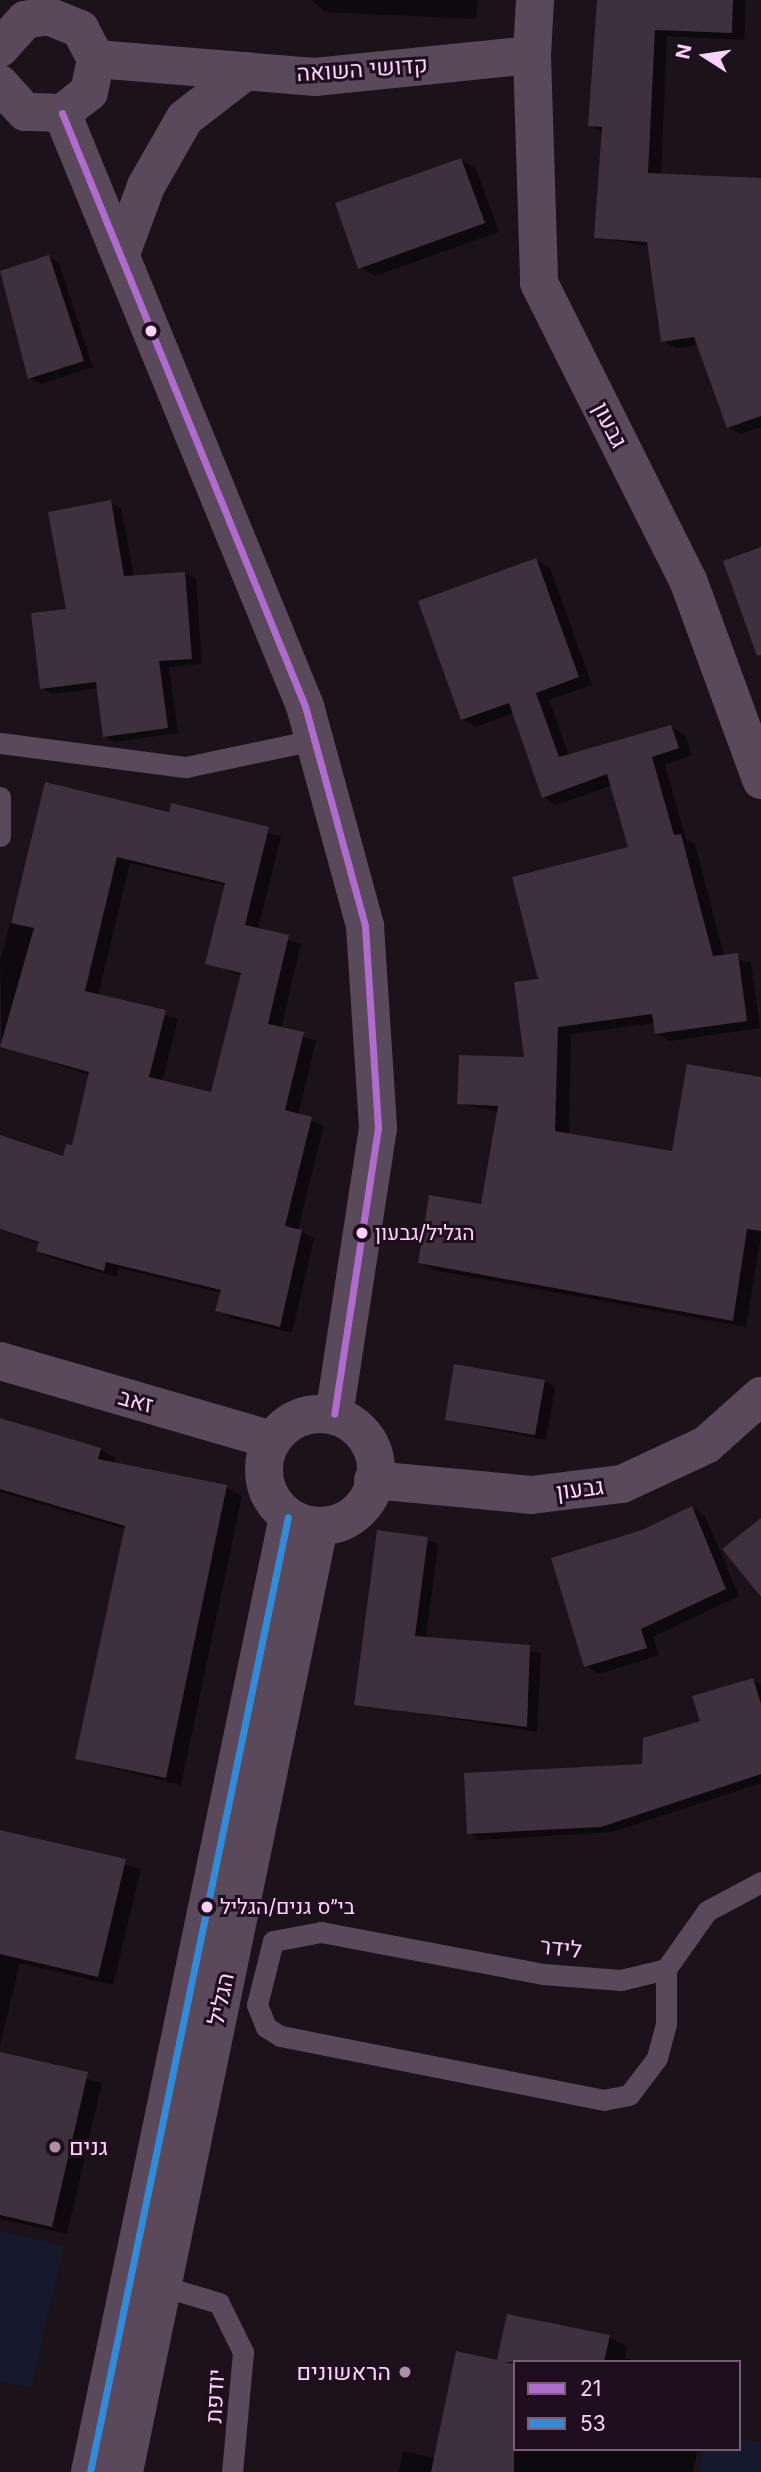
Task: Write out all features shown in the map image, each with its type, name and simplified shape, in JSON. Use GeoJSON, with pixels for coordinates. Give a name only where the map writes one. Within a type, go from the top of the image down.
{"type":"FeatureCollection","features":[{"type":"Feature","properties":{"kind":"street"},"geometry":{"type":"LineString","coordinates":[[532,55],[536,0]]}},
{"type":"Feature","properties":{"kind":"street"},"geometry":{"type":"LineString","coordinates":[[0,48],[21,10],[65,19],[80,29],[96,59],[89,92],[62,113],[25,112],[0,84]]}},
{"type":"Feature","properties":{"kind":"street","name":"קדושי השואה"},"geometry":{"type":"LineString","coordinates":[[96,59],[315,77],[532,55]]}},
{"type":"Feature","properties":{"kind":"street","name":"גבעון"},"geometry":{"type":"LineString","coordinates":[[532,55],[539,283],[688,580],[761,780]]}},
{"type":"Feature","properties":{"kind":"street"},"geometry":{"type":"LineString","coordinates":[[122,251],[146,186],[185,118],[246,71]]}},
{"type":"Feature","properties":{"kind":"street"},"geometry":{"type":"LineString","coordinates":[[62,113],[122,251],[314,740],[365,926],[378,1128],[334,1414]]}},
{"type":"Feature","properties":{"kind":"street","name":"זאב"},"geometry":{"type":"LineString","coordinates":[[0,1361],[272,1440]]}},
{"type":"Feature","properties":{"kind":"street","name":"גבעון"},"geometry":{"type":"LineString","coordinates":[[373,1480],[531,1495],[622,1484],[706,1445],[761,1396]]}},
{"type":"Feature","properties":{"kind":"street"},"geometry":{"type":"LineString","coordinates":[[334,1414],[361,1429],[372,1445],[373,1480],[362,1509],[346,1521],[303,1522],[265,1479],[272,1440],[295,1419],[334,1414]]}},
{"type":"Feature","properties":{"kind":"street","name":"הגליל"},"geometry":{"type":"LineString","coordinates":[[124,2472],[162,2286],[303,1522]]}},
{"type":"Feature","properties":{"kind":"street","name":"הגליל"},"geometry":{"type":"LineString","coordinates":[[90,2472],[303,1522]]}},
{"type":"Feature","properties":{"kind":"lane"},"geometry":{"type":"LineString","coordinates":[[0,743],[187,767],[314,740]]}},
{"type":"Feature","properties":{"kind":"lane"},"geometry":{"type":"LineString","coordinates":[[0,797],[0,836]]}},
{"type":"Feature","properties":{"kind":"lane"},"geometry":{"type":"LineString","coordinates":[[666,1969],[707,1911],[761,1882]]}},
{"type":"Feature","properties":{"kind":"lane","name":"לידר"},"geometry":{"type":"LineString","coordinates":[[321,1931],[543,1974],[621,1980],[666,1969],[666,2024],[657,2058],[629,2095],[604,2100],[280,2036],[266,2027],[257,2005],[268,1949],[285,1937],[321,1931]]}},
{"type":"Feature","properties":{"kind":"lane","name":"יודפת"},"geometry":{"type":"LineString","coordinates":[[162,2286],[219,2303],[243,2352],[232,2472]]}},
{"type":"Feature","properties":{"kind":"shaded area"},"geometry":{"type":"Polygon","coordinates":[[[0,2231],[64,2246],[31,2388],[0,2381],[0,2231]]]}},
{"type":"Feature","properties":{"kind":"shaded area"},"geometry":{"type":"Polygon","coordinates":[[[740,2438],[761,2442],[761,2472],[699,2472],[703,2451],[740,2451],[740,2438]]]}},
{"type":"Feature","properties":{"kind":"building"},"geometry":{"type":"Polygon","coordinates":[[[597,0],[733,0],[732,33],[655,30],[648,173],[761,178],[761,416],[727,428],[694,337],[661,342],[647,242],[594,238],[602,127],[588,126],[597,0]]]}},
{"type":"Feature","properties":{"kind":"building"},"geometry":{"type":"Polygon","coordinates":[[[461,158],[485,223],[358,269],[335,203],[461,158]]]}},
{"type":"Feature","properties":{"kind":"building"},"geometry":{"type":"Polygon","coordinates":[[[49,255],[84,361],[28,379],[0,271],[49,255]]]}},
{"type":"Feature","properties":{"kind":"building"},"geometry":{"type":"Polygon","coordinates":[[[111,500],[124,576],[185,572],[192,659],[159,661],[168,728],[103,737],[96,682],[40,689],[31,613],[66,609],[48,512],[111,500]]]}},
{"type":"Feature","properties":{"kind":"building"},"geometry":{"type":"Polygon","coordinates":[[[761,547],[761,655],[757,656],[723,561],[761,547]]]}},
{"type":"Feature","properties":{"kind":"building"},"geometry":{"type":"Polygon","coordinates":[[[536,558],[579,677],[536,693],[559,757],[671,725],[679,748],[652,757],[674,835],[681,834],[713,956],[738,953],[747,1021],[655,1034],[652,1014],[558,1027],[555,1131],[672,1151],[687,1064],[761,1077],[761,1231],[747,1229],[733,1321],[418,1263],[429,1195],[481,1204],[498,1106],[457,1104],[459,1055],[524,1057],[514,982],[538,979],[512,877],[628,847],[607,774],[542,798],[509,703],[461,720],[418,601],[536,558]]]}},
{"type":"Feature","properties":{"kind":"building"},"geometry":{"type":"Polygon","coordinates":[[[45,782],[169,812],[171,803],[269,827],[245,925],[289,935],[268,1024],[304,1032],[285,1110],[312,1117],[285,1226],[302,1230],[280,1327],[215,1311],[221,1290],[106,1262],[104,1271],[36,1251],[39,1242],[0,1229],[0,1135],[63,1156],[66,1144],[72,1145],[89,1072],[0,1047],[34,928],[11,923],[45,782]],[[117,857],[85,991],[166,1010],[149,1077],[211,1092],[241,973],[205,964],[225,883],[117,857]]]}},
{"type":"Feature","properties":{"kind":"building"},"geometry":{"type":"Polygon","coordinates":[[[454,1364],[545,1380],[535,1435],[445,1420],[454,1364]]]}},
{"type":"Feature","properties":{"kind":"building"},"geometry":{"type":"Polygon","coordinates":[[[0,1418],[101,1448],[98,1459],[227,1485],[166,1778],[75,1759],[125,1526],[0,1489],[0,1418]]]}},
{"type":"Feature","properties":{"kind":"building"},"geometry":{"type":"Polygon","coordinates":[[[692,1506],[726,1589],[641,1629],[647,1648],[584,1667],[551,1558],[642,1530],[692,1506]]]}},
{"type":"Feature","properties":{"kind":"building"},"geometry":{"type":"Polygon","coordinates":[[[761,1518],[761,1597],[722,1549],[761,1518]]]}},
{"type":"Feature","properties":{"kind":"building"},"geometry":{"type":"Polygon","coordinates":[[[377,1530],[428,1537],[415,1636],[530,1645],[527,1727],[354,1705],[377,1530]]]}},
{"type":"Feature","properties":{"kind":"building"},"geometry":{"type":"Polygon","coordinates":[[[753,1678],[761,1704],[761,1774],[601,1827],[467,1834],[464,1773],[642,1764],[643,1738],[700,1721],[692,1696],[753,1678]]]}},
{"type":"Feature","properties":{"kind":"building"},"geometry":{"type":"Polygon","coordinates":[[[0,1830],[126,1859],[98,1977],[0,1954],[0,1830]]]}},
{"type":"Feature","properties":{"kind":"building"},"geometry":{"type":"Polygon","coordinates":[[[0,2052],[88,2072],[52,2227],[0,2215],[0,2052]]]}},
{"type":"Feature","properties":{"kind":"building"},"geometry":{"type":"Polygon","coordinates":[[[507,2314],[610,2335],[604,2360],[504,2362],[512,2364],[514,2472],[431,2472],[456,2351],[497,2360],[507,2314]]]}},
{"type":"Feature","properties":{"kind":"transit line","name":"21"},"geometry":{"type":"LineString","coordinates":[[62,113],[305,706],[365,926],[378,1128],[334,1414]]}},
{"type":"Feature","properties":{"kind":"transit line","name":"53"},"geometry":{"type":"LineString","coordinates":[[90,2472],[288,1517]]}},
{"type":"Feature","properties":{"kind":"place","name":"הגליל/גבעון"},"geometry":{"type":"Point","coordinates":[362,1233]}},
{"type":"Feature","properties":{"kind":"place","name":"בי״ס גנים/הגליל"},"geometry":{"type":"Point","coordinates":[207,1907]}},
{"type":"Feature","properties":{"kind":"place","name":"גנים"},"geometry":{"type":"Point","coordinates":[55,2147]}},
{"type":"Feature","properties":{"kind":"place","name":"הראשונים"},"geometry":{"type":"Point","coordinates":[405,2372]}}]}
